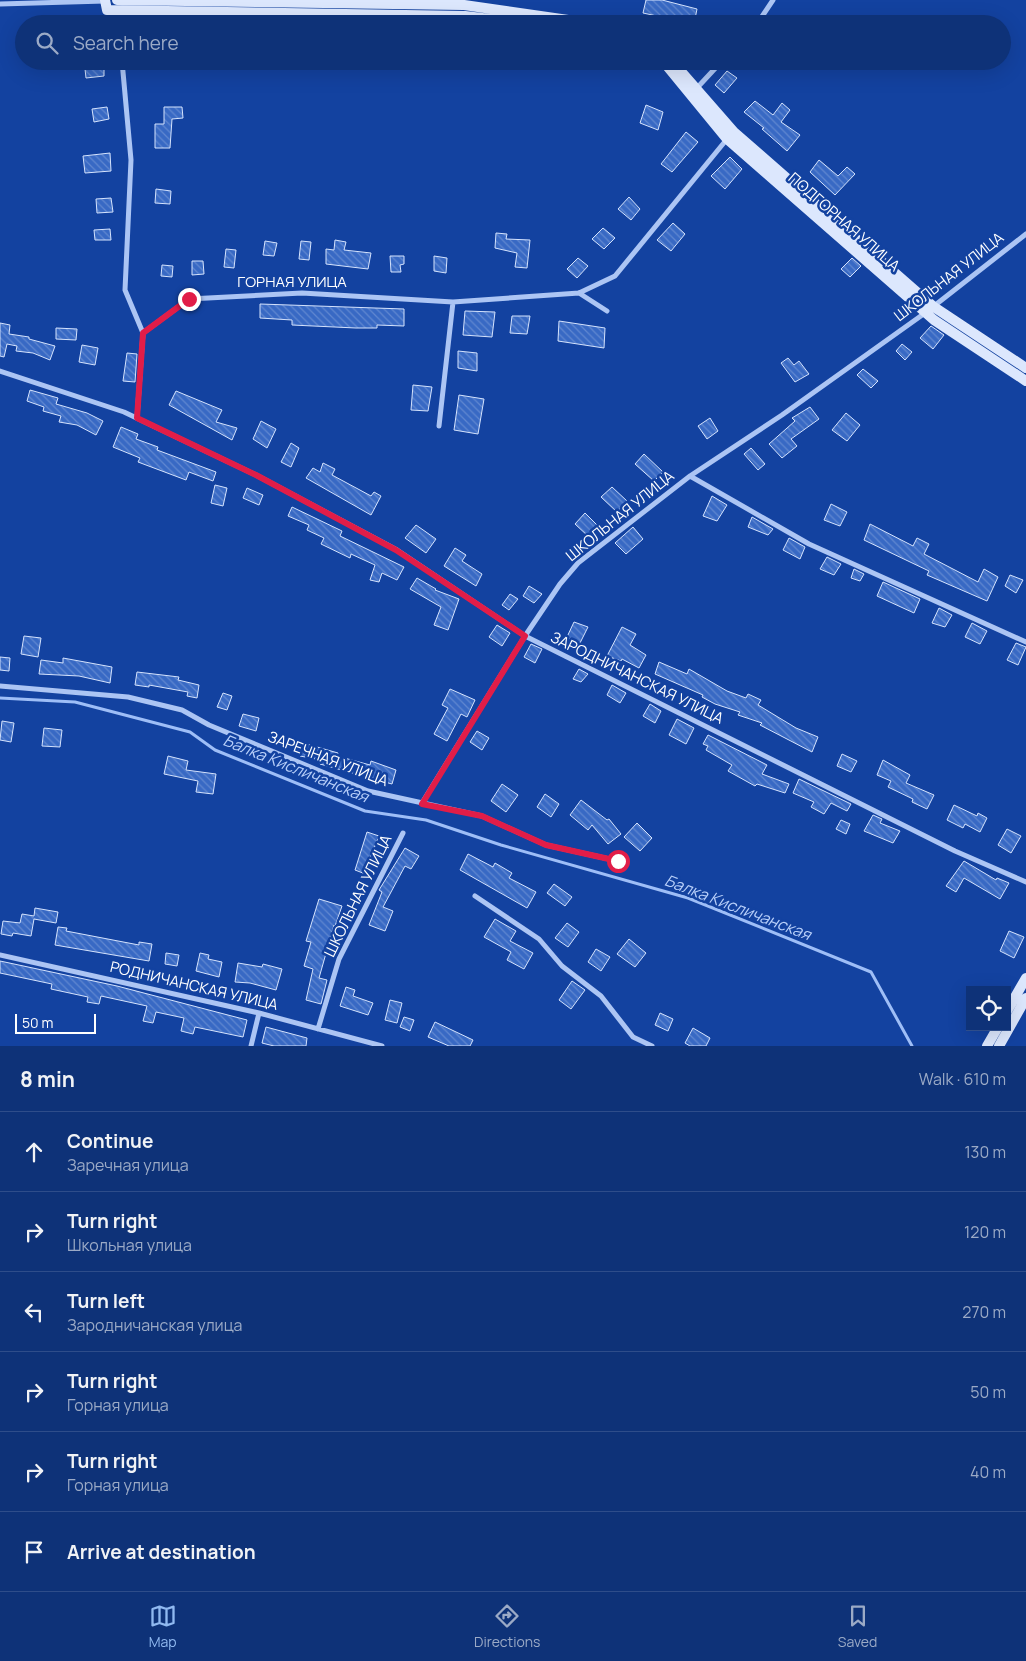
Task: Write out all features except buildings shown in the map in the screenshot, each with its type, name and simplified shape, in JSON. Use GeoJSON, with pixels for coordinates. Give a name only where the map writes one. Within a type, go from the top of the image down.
{"type":"FeatureCollection","features":[{"type":"Feature","properties":{"kind":"street"},"geometry":{"type":"LineString","coordinates":[[763,15],[773,0]]}},
{"type":"Feature","properties":{"kind":"street"},"geometry":{"type":"LineString","coordinates":[[0,4],[464,5],[533,15]]}},
{"type":"Feature","properties":{"kind":"street"},"geometry":{"type":"LineString","coordinates":[[117,4],[436,15]]}},
{"type":"Feature","properties":{"kind":"street"},"geometry":{"type":"LineString","coordinates":[[123,70],[131,160],[125,290],[143,333],[137,418]]}},
{"type":"Feature","properties":{"kind":"street"},"geometry":{"type":"LineString","coordinates":[[672,70],[693,92]]}},
{"type":"Feature","properties":{"kind":"street"},"geometry":{"type":"LineString","coordinates":[[678,70],[693,92]]}},
{"type":"Feature","properties":{"kind":"street"},"geometry":{"type":"LineString","coordinates":[[693,92],[714,70]]}},
{"type":"Feature","properties":{"kind":"street","name":"ПОДГОРНАЯ УЛИЦА"},"geometry":{"type":"LineString","coordinates":[[693,92],[730,136],[930,310],[1026,381]]}},
{"type":"Feature","properties":{"kind":"street"},"geometry":{"type":"LineString","coordinates":[[579,293],[615,276],[730,136]]}},
{"type":"Feature","properties":{"kind":"street","name":"ШКОЛЬНАЯ УЛИЦА"},"geometry":{"type":"LineString","coordinates":[[422,804],[525,636],[560,584],[578,563],[690,476],[782,415],[930,310],[1026,234]]}},
{"type":"Feature","properties":{"kind":"street"},"geometry":{"type":"LineString","coordinates":[[579,293],[607,311]]}},
{"type":"Feature","properties":{"kind":"street","name":"ГОРНАЯ УЛИЦА"},"geometry":{"type":"LineString","coordinates":[[143,333],[189,299],[302,294],[453,302],[579,293]]}},
{"type":"Feature","properties":{"kind":"street"},"geometry":{"type":"LineString","coordinates":[[439,426],[453,302]]}},
{"type":"Feature","properties":{"kind":"street","name":"ПОДГОРНАЯ УЛИЦА"},"geometry":{"type":"LineString","coordinates":[[930,310],[1026,368]]}},
{"type":"Feature","properties":{"kind":"street","name":"ЗАРОДНИЧАНСКАЯ УЛИЦА"},"geometry":{"type":"LineString","coordinates":[[0,371],[124,412],[256,475],[396,550],[525,636],[955,851],[1026,882]]}},
{"type":"Feature","properties":{"kind":"street","name":"ШКОЛЬНАЯ УЛИЦА"},"geometry":{"type":"LineString","coordinates":[[690,476],[809,544],[1026,642]]}},
{"type":"Feature","properties":{"kind":"street","name":"ЗАРЕЧНАЯ УЛИЦА"},"geometry":{"type":"LineString","coordinates":[[0,686],[128,698],[182,710],[208,725],[368,791],[482,816],[546,845],[618,861]]}},
{"type":"Feature","properties":{"kind":"street","name":"ШКОЛЬНАЯ УЛИЦА"},"geometry":{"type":"LineString","coordinates":[[318,1029],[339,959],[403,833]]}},
{"type":"Feature","properties":{"kind":"street"},"geometry":{"type":"LineString","coordinates":[[475,896],[538,939],[562,966],[601,996],[633,1037],[652,1046]]}},
{"type":"Feature","properties":{"kind":"street","name":"РОДНИЧАНСКАЯ УЛИЦА"},"geometry":{"type":"LineString","coordinates":[[0,955],[259,1013],[382,1046]]}},
{"type":"Feature","properties":{"kind":"street"},"geometry":{"type":"LineString","coordinates":[[1011,1004],[1026,978]]}},
{"type":"Feature","properties":{"kind":"street"},"geometry":{"type":"LineString","coordinates":[[999,1046],[1026,998]]}},
{"type":"Feature","properties":{"kind":"street"},"geometry":{"type":"LineString","coordinates":[[251,1046],[259,1013]]}},
{"type":"Feature","properties":{"kind":"street"},"geometry":{"type":"LineString","coordinates":[[987,1046],[996,1031]]}},
{"type":"Feature","properties":{"kind":"waterway","name":"Балка Кисличанская"},"geometry":{"type":"LineString","coordinates":[[0,698],[75,702],[190,732],[215,750],[365,811],[426,820],[501,845],[688,898],[871,972],[912,1046]]}},
{"type":"Feature","properties":{"kind":"route"},"geometry":{"type":"LineString","coordinates":[[189,299],[143,333],[137,418],[256,475],[396,550],[525,636],[422,804],[482,816],[546,845],[618,861]]}}]}
